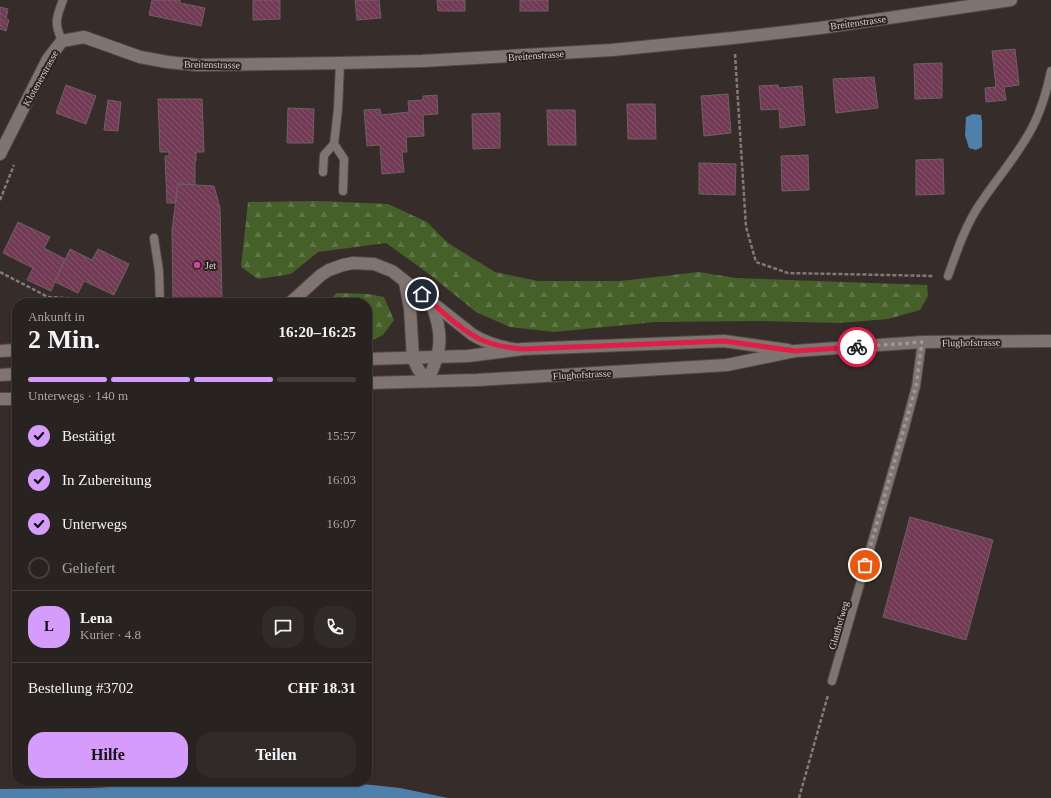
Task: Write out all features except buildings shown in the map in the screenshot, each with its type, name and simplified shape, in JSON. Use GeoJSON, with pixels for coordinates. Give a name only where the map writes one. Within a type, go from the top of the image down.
{"type":"FeatureCollection","features":[{"type":"Feature","properties":{"kind":"street","name":"Breitenstrasse"},"geometry":{"type":"LineString","coordinates":[[62,41],[84,37],[122,51],[167,62],[197,65],[340,63],[503,57],[612,50],[733,38],[820,28],[1011,0]]}},
{"type":"Feature","properties":{"kind":"street","name":"Klotenerstrasse"},"geometry":{"type":"LineString","coordinates":[[0,154],[48,59],[62,41]]}},
{"type":"Feature","properties":{"kind":"street"},"geometry":{"type":"LineString","coordinates":[[296,298],[321,275],[329,270],[343,265],[364,263],[374,264],[392,272],[466,330],[482,340],[502,347],[523,349]]}},
{"type":"Feature","properties":{"kind":"street"},"geometry":{"type":"LineString","coordinates":[[405,282],[410,308],[413,358],[418,369],[427,381],[434,369],[440,334],[430,301]]}},
{"type":"Feature","properties":{"kind":"street","name":"Flughofstrasse"},"geometry":{"type":"LineString","coordinates":[[372,360],[468,356],[523,349],[724,341],[795,351]]}},
{"type":"Feature","properties":{"kind":"street","name":"Flughofstrasse"},"geometry":{"type":"LineString","coordinates":[[372,383],[493,379],[727,365],[744,363],[795,351],[922,342],[1051,341]]}},
{"type":"Feature","properties":{"kind":"street"},"geometry":{"type":"LineString","coordinates":[[0,351],[12,350]]}},
{"type":"Feature","properties":{"kind":"street"},"geometry":{"type":"LineString","coordinates":[[0,375],[12,374]]}},
{"type":"Feature","properties":{"kind":"street"},"geometry":{"type":"LineString","coordinates":[[0,400],[12,399]]}},
{"type":"Feature","properties":{"kind":"lane","name":"Klotenerstrasse"},"geometry":{"type":"LineString","coordinates":[[62,41],[56,29],[57,17],[63,0]]}},
{"type":"Feature","properties":{"kind":"lane"},"geometry":{"type":"LineString","coordinates":[[323,172],[324,155],[334,144],[338,109],[340,63]]}},
{"type":"Feature","properties":{"kind":"lane"},"geometry":{"type":"LineString","coordinates":[[948,276],[967,226],[980,204],[1022,146],[1033,127],[1046,94],[1051,71]]}},
{"type":"Feature","properties":{"kind":"lane"},"geometry":{"type":"LineString","coordinates":[[334,144],[344,159],[343,192]]}},
{"type":"Feature","properties":{"kind":"lane"},"geometry":{"type":"LineString","coordinates":[[154,238],[159,271],[160,298]]}},
{"type":"Feature","properties":{"kind":"lane","name":"Glatthofweg"},"geometry":{"type":"LineString","coordinates":[[832,681],[916,386],[922,342]]}},
{"type":"Feature","properties":{"kind":"path"},"geometry":{"type":"LineString","coordinates":[[733,38],[746,227],[756,262],[788,273],[948,276]]}},
{"type":"Feature","properties":{"kind":"path"},"geometry":{"type":"LineString","coordinates":[[0,272],[48,297],[64,298]]}},
{"type":"Feature","properties":{"kind":"path"},"geometry":{"type":"LineString","coordinates":[[799,798],[832,681]]}},
{"type":"Feature","properties":{"kind":"green space"},"geometry":{"type":"Polygon","coordinates":[[[317,201],[388,204],[427,222],[448,243],[495,272],[538,281],[620,281],[699,272],[736,278],[927,285],[928,296],[920,310],[888,319],[839,323],[759,321],[655,322],[554,332],[510,327],[476,312],[429,274],[386,243],[318,252],[291,274],[258,279],[241,267],[248,202],[317,201]]]}},
{"type":"Feature","properties":{"kind":"green space"},"geometry":{"type":"Polygon","coordinates":[[[337,293],[368,294],[384,297],[394,320],[383,335],[372,340],[372,298],[332,298],[337,293]]]}},
{"type":"Feature","properties":{"kind":"water"},"geometry":{"type":"Polygon","coordinates":[[[973,114],[981,115],[982,122],[982,147],[976,150],[969,148],[965,135],[966,117],[973,114]]]}},
{"type":"Feature","properties":{"kind":"water"},"geometry":{"type":"Polygon","coordinates":[[[372,785],[400,788],[448,798],[0,798],[0,789],[127,786],[372,785]]]}},
{"type":"Feature","properties":{"kind":"way so far"},"geometry":{"type":"LineString","coordinates":[[857,347],[922,342],[916,386],[865,565]]}},
{"type":"Feature","properties":{"kind":"place","name":"Jet"},"geometry":{"type":"Point","coordinates":[197,265]}},
{"type":"Feature","properties":{"kind":"route"},"geometry":{"type":"LineString","coordinates":[[422,294],[473,335],[502,347],[523,349],[734,341],[795,351],[857,347]]}}]}
